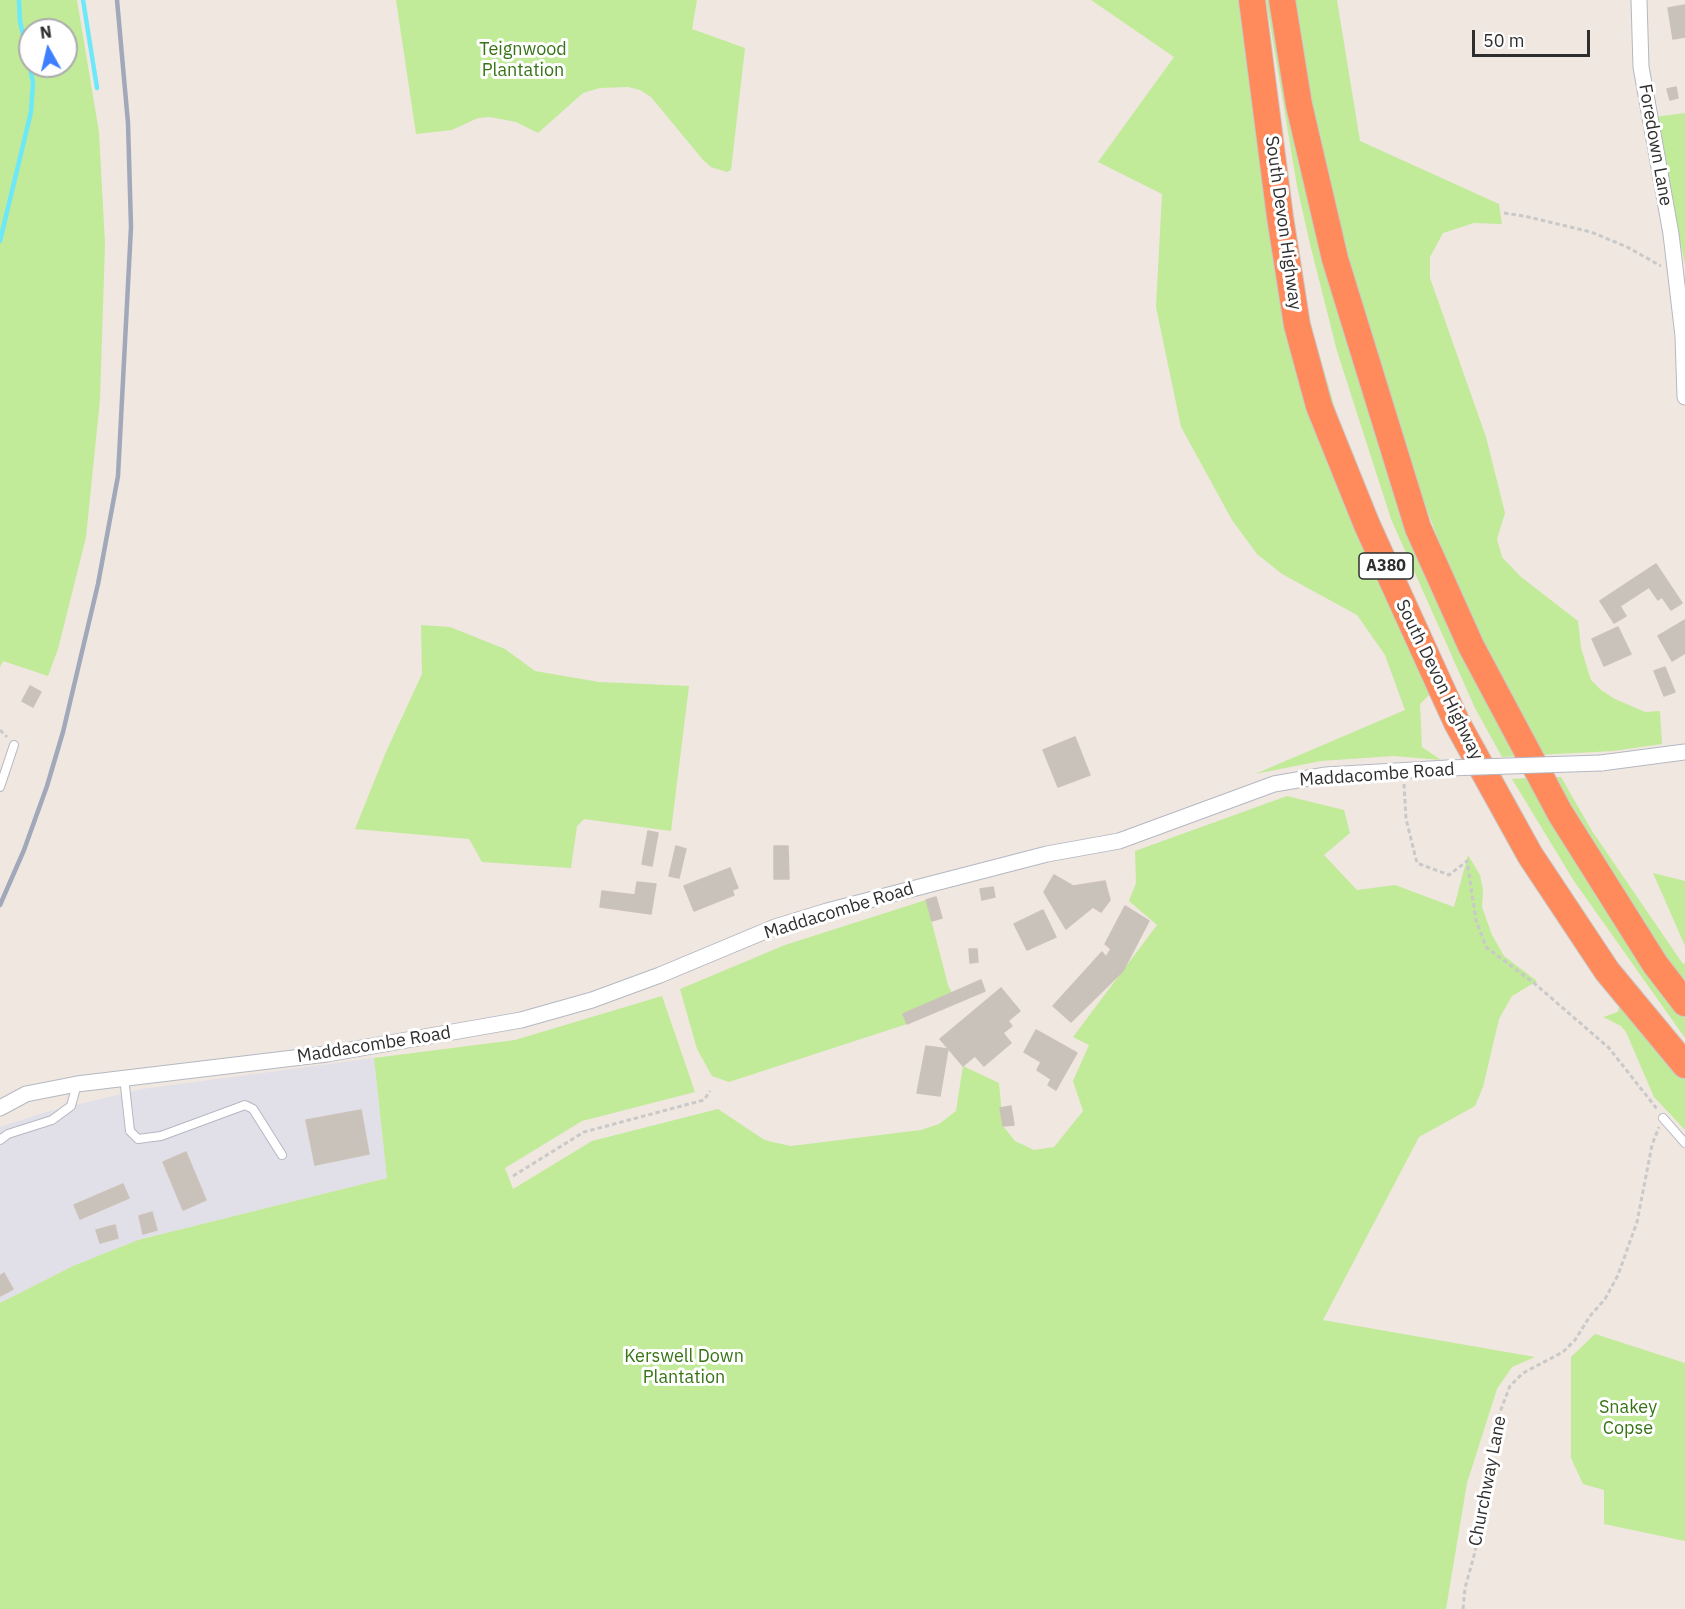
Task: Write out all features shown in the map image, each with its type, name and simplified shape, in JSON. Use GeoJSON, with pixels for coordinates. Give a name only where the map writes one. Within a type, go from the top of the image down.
{"type":"FeatureCollection","features":[{"type":"Feature","properties":{"kind":"highway","name":"South Devon Highway"},"geometry":{"type":"LineString","coordinates":[[1252,0],[1280,217],[1298,325],[1319,406],[1332,439],[1367,525],[1457,723],[1524,845],[1607,971],[1685,1065]]}},
{"type":"Feature","properties":{"kind":"highway","name":"South Devon Highway"},"geometry":{"type":"LineString","coordinates":[[1282,0],[1299,105],[1335,259],[1418,528],[1471,646],[1560,813],[1655,964],[1685,1003]]}},
{"type":"Feature","properties":{"kind":"street","name":"Foredown Lane"},"geometry":{"type":"LineString","coordinates":[[1639,0],[1641,68],[1671,234],[1683,336],[1685,397]]}},
{"type":"Feature","properties":{"kind":"street","name":"Maddacombe Road"},"geometry":{"type":"LineString","coordinates":[[0,1108],[32,1092],[77,1084],[327,1054],[520,1020],[592,1000],[660,975],[775,927],[827,911],[1047,854],[1119,841],[1274,784],[1326,775],[1601,763],[1685,752]]}},
{"type":"Feature","properties":{"kind":"lane"},"geometry":{"type":"LineString","coordinates":[[0,787],[14,745]]}},
{"type":"Feature","properties":{"kind":"lane"},"geometry":{"type":"LineString","coordinates":[[124,1077],[130,1131],[138,1139],[161,1136],[245,1106],[253,1109],[282,1155]]}},
{"type":"Feature","properties":{"kind":"lane"},"geometry":{"type":"LineString","coordinates":[[0,1140],[8,1134],[52,1120],[71,1106],[77,1084]]}},
{"type":"Feature","properties":{"kind":"lane"},"geometry":{"type":"LineString","coordinates":[[1663,1118],[1685,1143]]}},
{"type":"Feature","properties":{"kind":"path"},"geometry":{"type":"LineString","coordinates":[[1504,213],[1591,232],[1654,261],[1676,276]]}},
{"type":"Feature","properties":{"kind":"path"},"geometry":{"type":"LineString","coordinates":[[1403,771],[1406,819],[1417,863],[1449,875],[1467,861],[1476,920],[1486,947],[1534,983],[1609,1048],[1663,1118]]}},
{"type":"Feature","properties":{"kind":"path"},"geometry":{"type":"LineString","coordinates":[[513,1176],[584,1132],[704,1100],[710,1091]]}},
{"type":"Feature","properties":{"kind":"path","name":"Churchway Lane"},"geometry":{"type":"LineString","coordinates":[[1463,1609],[1475,1552],[1495,1425],[1510,1386],[1523,1373],[1563,1352],[1575,1340],[1590,1316],[1605,1299],[1618,1275],[1637,1222],[1652,1145],[1663,1118]]}},
{"type":"Feature","properties":{"kind":"shaded area"},"geometry":{"type":"Polygon","coordinates":[[[374,1058],[387,1178],[138,1240],[73,1266],[0,1303],[0,1127],[46,1112],[142,1089],[374,1058]]]}},
{"type":"Feature","properties":{"kind":"green space"},"geometry":{"type":"Polygon","coordinates":[[[0,0],[77,0],[99,132],[105,244],[100,400],[86,537],[58,649],[48,676],[3,661],[0,667],[0,0]]]}},
{"type":"Feature","properties":{"kind":"green space","name":"Teignwood Plantation"},"geometry":{"type":"Polygon","coordinates":[[[396,0],[697,0],[692,29],[745,48],[731,170],[727,172],[711,167],[651,97],[640,90],[628,87],[600,88],[583,93],[538,133],[516,122],[490,117],[478,118],[452,130],[416,134],[396,0]]]}},
{"type":"Feature","properties":{"kind":"green space"},"geometry":{"type":"Polygon","coordinates":[[[1091,0],[1248,0],[1307,312],[1339,422],[1434,690],[1420,704],[1422,747],[1441,760],[1393,756],[1321,761],[1255,774],[1405,710],[1385,655],[1357,615],[1282,574],[1257,554],[1232,520],[1181,427],[1156,307],[1162,194],[1098,162],[1174,57],[1091,0]]]}},
{"type":"Feature","properties":{"kind":"green space"},"geometry":{"type":"Polygon","coordinates":[[[1266,0],[1272,0],[1344,327],[1518,756],[1502,757],[1475,708],[1391,519],[1337,351],[1310,244],[1297,186],[1266,0]]]}},
{"type":"Feature","properties":{"kind":"green space"},"geometry":{"type":"Polygon","coordinates":[[[1291,0],[1337,0],[1360,141],[1499,204],[1502,224],[1474,223],[1443,233],[1430,257],[1430,278],[1486,437],[1505,513],[1497,539],[1502,557],[1521,577],[1578,621],[1581,648],[1591,680],[1601,690],[1645,712],[1660,711],[1662,744],[1613,751],[1537,755],[1444,554],[1412,471],[1358,309],[1311,107],[1291,0]]]}},
{"type":"Feature","properties":{"kind":"green space"},"geometry":{"type":"Polygon","coordinates":[[[1685,113],[1685,265],[1655,117],[1685,113]]]}},
{"type":"Feature","properties":{"kind":"green space"},"geometry":{"type":"Polygon","coordinates":[[[421,625],[450,627],[505,649],[535,671],[599,682],[689,686],[671,831],[584,819],[577,826],[571,868],[482,862],[469,839],[355,829],[386,752],[422,674],[421,625]]]}},
{"type":"Feature","properties":{"kind":"green space"},"geometry":{"type":"Polygon","coordinates":[[[1548,777],[1561,777],[1592,831],[1683,964],[1685,963],[1685,991],[1548,777]]]}},
{"type":"Feature","properties":{"kind":"green space"},"geometry":{"type":"Polygon","coordinates":[[[1528,778],[1665,993],[1685,1018],[1685,1038],[1574,881],[1512,779],[1528,778]]]}},
{"type":"Feature","properties":{"kind":"green space","name":"Kerswell Down Plantation"},"geometry":{"type":"Polygon","coordinates":[[[1287,796],[1344,810],[1350,833],[1324,855],[1357,890],[1395,885],[1454,907],[1468,855],[1480,875],[1483,890],[1482,907],[1492,935],[1504,956],[1537,981],[1512,996],[1499,1019],[1483,1087],[1475,1106],[1419,1137],[1323,1320],[1535,1357],[1512,1367],[1497,1389],[1467,1483],[1446,1609],[0,1609],[0,1303],[73,1266],[138,1240],[387,1178],[374,1058],[515,1040],[662,996],[695,1092],[582,1121],[505,1168],[513,1189],[592,1141],[718,1109],[763,1139],[791,1146],[921,1130],[939,1124],[956,1111],[963,1066],[999,1083],[1003,1126],[1015,1141],[1034,1150],[1054,1147],[1083,1111],[1073,1081],[1089,1045],[1073,1037],[1157,925],[1129,901],[1136,883],[1135,851],[1287,796]]]}},
{"type":"Feature","properties":{"kind":"green space"},"geometry":{"type":"Polygon","coordinates":[[[1653,873],[1685,881],[1685,946],[1653,873]]]}},
{"type":"Feature","properties":{"kind":"green space"},"geometry":{"type":"Polygon","coordinates":[[[926,900],[952,993],[903,1014],[907,1024],[729,1082],[712,1076],[697,1049],[680,989],[785,945],[926,900]]]}},
{"type":"Feature","properties":{"kind":"green space"},"geometry":{"type":"Polygon","coordinates":[[[1621,996],[1685,1069],[1685,1130],[1654,1097],[1626,1032],[1621,1026],[1603,1017],[1618,1012],[1621,996]]]}},
{"type":"Feature","properties":{"kind":"green space","name":"Snakey Copse"},"geometry":{"type":"Polygon","coordinates":[[[1595,1334],[1685,1363],[1685,1541],[1604,1524],[1604,1490],[1583,1484],[1571,1458],[1571,1357],[1595,1334]]]}},
{"type":"Feature","properties":{"kind":"building"},"geometry":{"type":"Polygon","coordinates":[[[1685,5],[1685,37],[1673,39],[1668,8],[1685,5]]]}},
{"type":"Feature","properties":{"kind":"building"},"geometry":{"type":"Polygon","coordinates":[[[1676,87],[1678,98],[1670,100],[1667,89],[1676,87]]]}},
{"type":"Feature","properties":{"kind":"building"},"geometry":{"type":"Polygon","coordinates":[[[1656,564],[1682,603],[1671,610],[1662,597],[1658,600],[1649,587],[1620,606],[1626,616],[1614,623],[1600,601],[1656,564]]]}},
{"type":"Feature","properties":{"kind":"building"},"geometry":{"type":"Polygon","coordinates":[[[1685,620],[1685,653],[1672,661],[1658,636],[1685,620]]]}},
{"type":"Feature","properties":{"kind":"building"},"geometry":{"type":"Polygon","coordinates":[[[1618,627],[1631,654],[1604,666],[1592,639],[1618,627]]]}},
{"type":"Feature","properties":{"kind":"building"},"geometry":{"type":"Polygon","coordinates":[[[1665,667],[1675,692],[1664,696],[1654,671],[1665,667]]]}},
{"type":"Feature","properties":{"kind":"building"},"geometry":{"type":"Polygon","coordinates":[[[30,686],[41,692],[33,707],[22,701],[30,686]]]}},
{"type":"Feature","properties":{"kind":"building"},"geometry":{"type":"Polygon","coordinates":[[[1075,737],[1090,775],[1058,787],[1043,750],[1075,737]]]}},
{"type":"Feature","properties":{"kind":"building"},"geometry":{"type":"Polygon","coordinates":[[[648,831],[658,833],[652,866],[642,864],[648,831]]]}},
{"type":"Feature","properties":{"kind":"building"},"geometry":{"type":"Polygon","coordinates":[[[676,846],[686,849],[679,878],[669,876],[676,846]]]}},
{"type":"Feature","properties":{"kind":"building"},"geometry":{"type":"Polygon","coordinates":[[[774,846],[788,846],[789,879],[774,879],[774,846]]]}},
{"type":"Feature","properties":{"kind":"building"},"geometry":{"type":"Polygon","coordinates":[[[730,868],[738,888],[732,890],[734,895],[694,911],[684,886],[730,868]]]}},
{"type":"Feature","properties":{"kind":"building"},"geometry":{"type":"Polygon","coordinates":[[[1054,875],[1073,886],[1105,881],[1110,900],[1101,912],[1093,907],[1066,929],[1044,892],[1054,875]]]}},
{"type":"Feature","properties":{"kind":"building"},"geometry":{"type":"Polygon","coordinates":[[[637,882],[656,884],[651,914],[600,907],[602,891],[635,895],[637,882]]]}},
{"type":"Feature","properties":{"kind":"building"},"geometry":{"type":"Polygon","coordinates":[[[993,887],[995,897],[982,900],[980,889],[993,887]]]}},
{"type":"Feature","properties":{"kind":"building"},"geometry":{"type":"Polygon","coordinates":[[[936,897],[942,918],[932,921],[926,900],[936,897]]]}},
{"type":"Feature","properties":{"kind":"building"},"geometry":{"type":"Polygon","coordinates":[[[1125,906],[1149,921],[1123,971],[1071,1022],[1053,1006],[1102,952],[1106,957],[1111,949],[1105,944],[1125,906]]]}},
{"type":"Feature","properties":{"kind":"building"},"geometry":{"type":"Polygon","coordinates":[[[1043,910],[1056,937],[1027,950],[1014,924],[1043,910]]]}},
{"type":"Feature","properties":{"kind":"building"},"geometry":{"type":"Polygon","coordinates":[[[969,949],[977,949],[978,962],[970,963],[969,949]]]}},
{"type":"Feature","properties":{"kind":"building"},"geometry":{"type":"Polygon","coordinates":[[[981,980],[985,991],[907,1024],[903,1014],[981,980]]]}},
{"type":"Feature","properties":{"kind":"building"},"geometry":{"type":"Polygon","coordinates":[[[1001,988],[1020,1011],[1008,1021],[1012,1026],[1003,1033],[1011,1043],[984,1066],[975,1056],[963,1066],[940,1039],[1001,988]]]}},
{"type":"Feature","properties":{"kind":"building"},"geometry":{"type":"Polygon","coordinates":[[[1036,1030],[1077,1053],[1056,1090],[1048,1085],[1051,1079],[1037,1070],[1041,1062],[1024,1052],[1036,1030]]]}},
{"type":"Feature","properties":{"kind":"building"},"geometry":{"type":"Polygon","coordinates":[[[926,1046],[948,1049],[940,1096],[917,1093],[926,1046]]]}},
{"type":"Feature","properties":{"kind":"building"},"geometry":{"type":"Polygon","coordinates":[[[1011,1106],[1014,1125],[1003,1126],[1000,1108],[1011,1106]]]}},
{"type":"Feature","properties":{"kind":"building"},"geometry":{"type":"Polygon","coordinates":[[[361,1110],[369,1154],[315,1165],[306,1120],[361,1110]]]}},
{"type":"Feature","properties":{"kind":"building"},"geometry":{"type":"Polygon","coordinates":[[[186,1152],[206,1200],[183,1210],[163,1162],[186,1152]]]}},
{"type":"Feature","properties":{"kind":"building"},"geometry":{"type":"Polygon","coordinates":[[[123,1184],[129,1198],[80,1219],[74,1205],[123,1184]]]}},
{"type":"Feature","properties":{"kind":"building"},"geometry":{"type":"Polygon","coordinates":[[[152,1212],[157,1230],[143,1234],[139,1216],[152,1212]]]}},
{"type":"Feature","properties":{"kind":"building"},"geometry":{"type":"Polygon","coordinates":[[[115,1225],[118,1238],[100,1243],[96,1230],[115,1225]]]}},
{"type":"Feature","properties":{"kind":"building"},"geometry":{"type":"Polygon","coordinates":[[[4,1273],[13,1289],[0,1296],[0,1276],[4,1273]]]}},
{"type":"Feature","properties":{"kind":"waterway"},"geometry":{"type":"LineString","coordinates":[[0,241],[31,112],[33,82],[20,21],[19,0]]}},
{"type":"Feature","properties":{"kind":"waterway"},"geometry":{"type":"LineString","coordinates":[[83,0],[97,88]]}},
{"type":"Feature","properties":{"kind":"railway"},"geometry":{"type":"LineString","coordinates":[[0,905],[24,850],[63,732],[98,584],[118,476],[131,227],[128,123],[117,0]]}}]}
